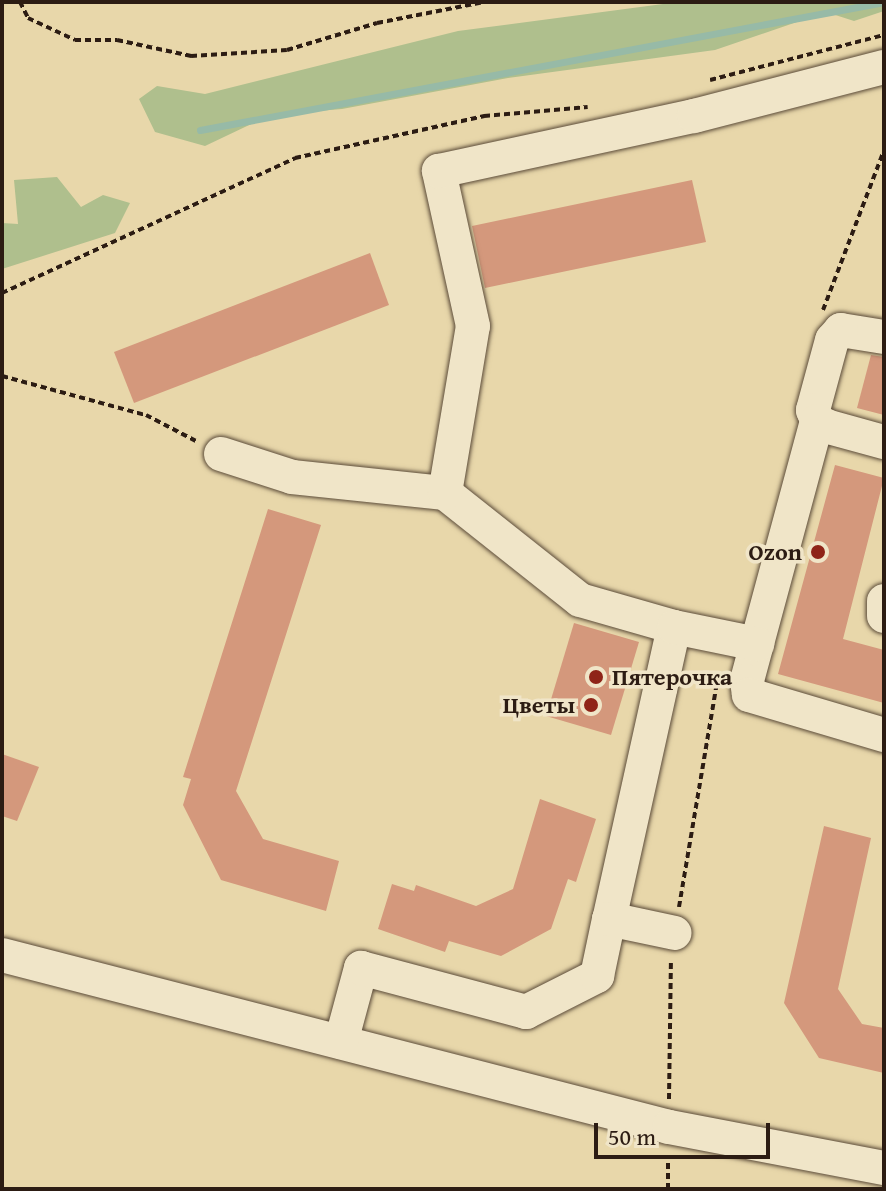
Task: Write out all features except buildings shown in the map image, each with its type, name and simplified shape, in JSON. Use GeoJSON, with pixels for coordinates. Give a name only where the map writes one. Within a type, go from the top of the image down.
{"type":"FeatureCollection","features":[{"type":"Feature","properties":{"kind":"street"},"geometry":{"type":"LineString","coordinates":[[445,493],[473,326],[439,171],[694,116],[884,67]]}},
{"type":"Feature","properties":{"kind":"street"},"geometry":{"type":"LineString","coordinates":[[884,337],[856,329],[841,330],[832,340],[813,410],[817,421],[747,681],[749,695],[884,735]]}},
{"type":"Feature","properties":{"kind":"street"},"geometry":{"type":"LineString","coordinates":[[817,421],[884,442]]}},
{"type":"Feature","properties":{"kind":"street"},"geometry":{"type":"LineString","coordinates":[[221,454],[292,477],[445,493],[580,600],[674,627],[757,644]]}},
{"type":"Feature","properties":{"kind":"street"},"geometry":{"type":"LineString","coordinates":[[884,601],[884,616]]}},
{"type":"Feature","properties":{"kind":"street"},"geometry":{"type":"LineString","coordinates":[[341,1042],[361,968],[526,1012],[597,976],[674,627]]}},
{"type":"Feature","properties":{"kind":"street"},"geometry":{"type":"LineString","coordinates":[[609,919],[675,933]]}},
{"type":"Feature","properties":{"kind":"street"},"geometry":{"type":"LineString","coordinates":[[2,955],[669,1127],[884,1168]]}},
{"type":"Feature","properties":{"kind":"path"},"geometry":{"type":"LineString","coordinates":[[20,2],[28,18],[75,40],[117,40],[191,56],[287,50],[377,23],[484,2]]}},
{"type":"Feature","properties":{"kind":"path"},"geometry":{"type":"LineString","coordinates":[[2,376],[146,415],[221,454]]}},
{"type":"Feature","properties":{"kind":"green space"},"geometry":{"type":"Polygon","coordinates":[[[678,2],[884,2],[884,11],[854,21],[826,12],[715,50],[508,78],[342,109],[270,115],[205,146],[155,132],[139,99],[157,86],[205,94],[458,31],[678,2]]]}},
{"type":"Feature","properties":{"kind":"green space"},"geometry":{"type":"Polygon","coordinates":[[[57,177],[81,207],[103,195],[130,203],[115,233],[2,269],[2,223],[18,224],[14,180],[57,177]]]}},
{"type":"Feature","properties":{"kind":"waterway"},"geometry":{"type":"LineString","coordinates":[[200,130],[884,2]]}},
{"type":"Feature","properties":{"kind":"place","name":"Ozon"},"geometry":{"type":"Point","coordinates":[818,552]}},
{"type":"Feature","properties":{"kind":"place","name":"Пятерочка"},"geometry":{"type":"Point","coordinates":[596,677]}},
{"type":"Feature","properties":{"kind":"place","name":"Цветы"},"geometry":{"type":"Point","coordinates":[591,705]}}]}
